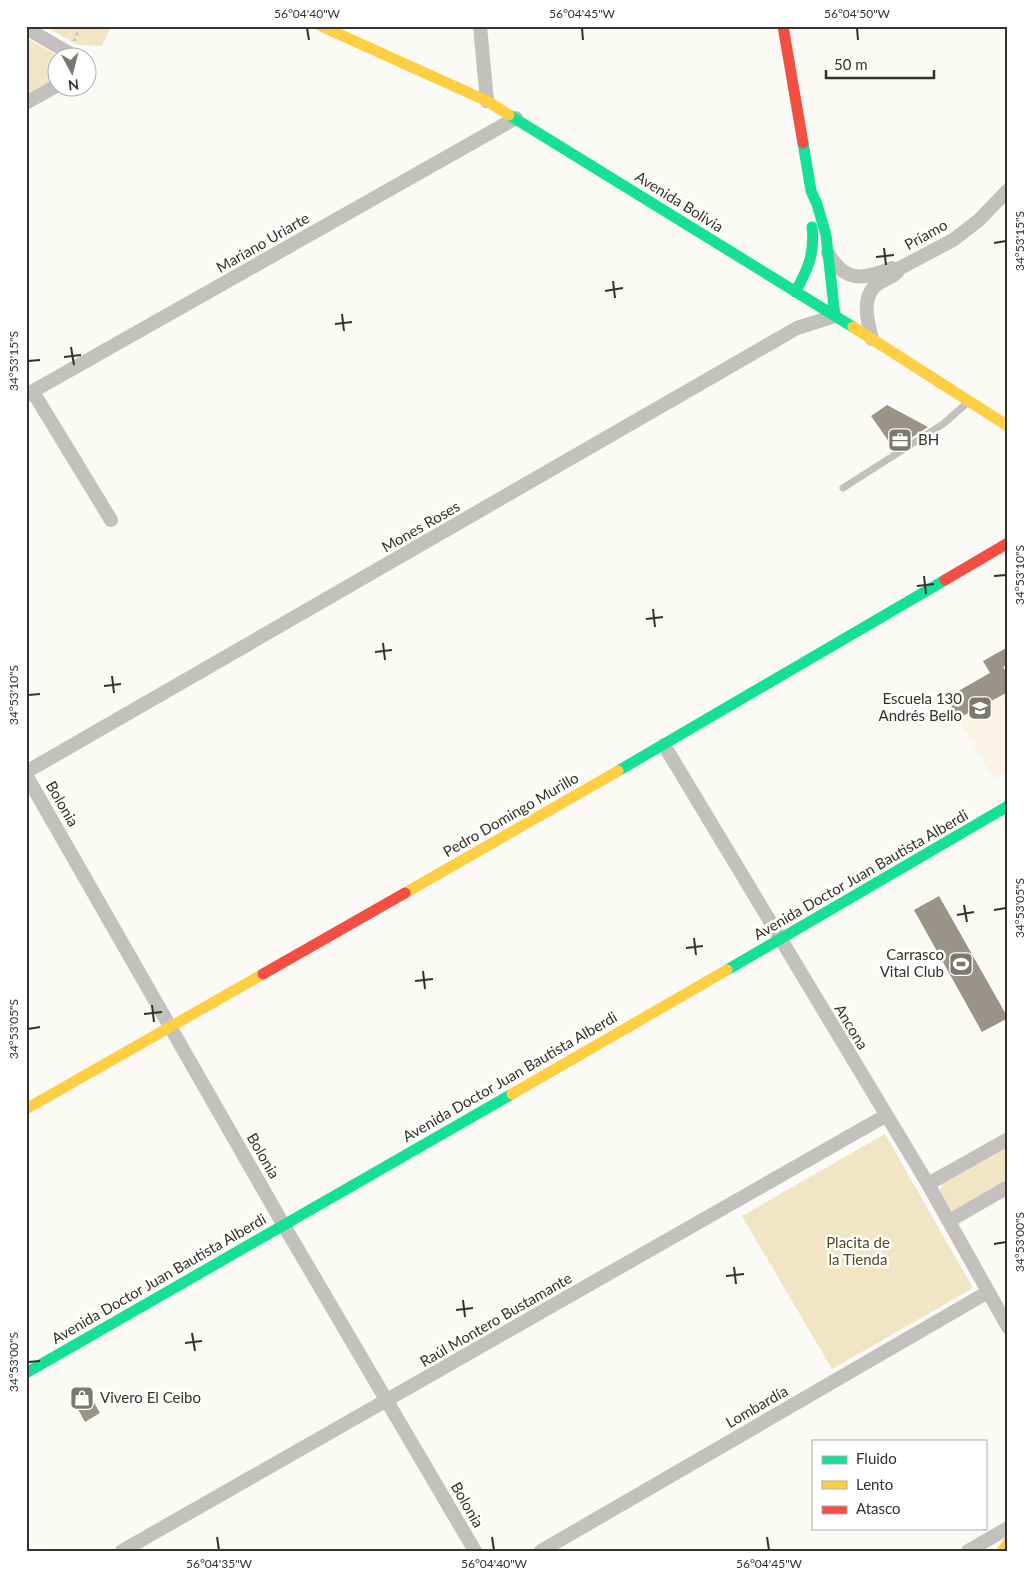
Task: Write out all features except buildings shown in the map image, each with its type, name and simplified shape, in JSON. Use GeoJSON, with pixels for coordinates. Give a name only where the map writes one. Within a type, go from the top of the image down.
{"type":"FeatureCollection","features":[{"type":"Feature","properties":{"kind":"street","name":"Avenida Bolivia"},"geometry":{"type":"LineString","coordinates":[[321,26],[487,101],[872,339],[1008,426]]}},
{"type":"Feature","properties":{"kind":"street"},"geometry":{"type":"LineString","coordinates":[[480,26],[487,101]]}},
{"type":"Feature","properties":{"kind":"street"},"geometry":{"type":"LineString","coordinates":[[783,26],[811,191],[818,203],[827,251],[835,316]]}},
{"type":"Feature","properties":{"kind":"street"},"geometry":{"type":"LineString","coordinates":[[26,28],[61,48]]}},
{"type":"Feature","properties":{"kind":"street"},"geometry":{"type":"LineString","coordinates":[[26,103],[48,91]]}},
{"type":"Feature","properties":{"kind":"street","name":"Mariano Uriarte"},"geometry":{"type":"LineString","coordinates":[[30,393],[516,118]]}},
{"type":"Feature","properties":{"kind":"street","name":"Príamo"},"geometry":{"type":"LineString","coordinates":[[872,339],[867,315],[870,295],[875,286],[897,274],[900,268],[953,240],[978,221],[1008,190]]}},
{"type":"Feature","properties":{"kind":"street"},"geometry":{"type":"LineString","coordinates":[[795,292],[811,262],[815,247],[808,204],[811,191]]}},
{"type":"Feature","properties":{"kind":"street"},"geometry":{"type":"LineString","coordinates":[[827,251],[841,270],[856,278],[867,278],[892,268],[900,268]]}},
{"type":"Feature","properties":{"kind":"street","name":"Mones Roses"},"geometry":{"type":"LineString","coordinates":[[26,774],[797,328],[835,316]]}},
{"type":"Feature","properties":{"kind":"street"},"geometry":{"type":"LineString","coordinates":[[30,393],[111,520]]}},
{"type":"Feature","properties":{"kind":"street","name":"Pedro Domingo Murillo"},"geometry":{"type":"LineString","coordinates":[[26,1109],[664,745],[1008,543]]}},
{"type":"Feature","properties":{"kind":"street","name":"Ancona"},"geometry":{"type":"LineString","coordinates":[[664,745],[885,1116],[928,1184],[1008,1326]]}},
{"type":"Feature","properties":{"kind":"street","name":"Bolonia"},"geometry":{"type":"LineString","coordinates":[[26,774],[283,1224],[475,1551]]}},
{"type":"Feature","properties":{"kind":"street","name":"Avenida Doctor Juan Bautista Alberdi"},"geometry":{"type":"LineString","coordinates":[[26,1373],[780,940],[1008,806]]}},
{"type":"Feature","properties":{"kind":"street","name":"Raúl Montero Bustamante"},"geometry":{"type":"LineString","coordinates":[[122,1551],[885,1116]]}},
{"type":"Feature","properties":{"kind":"street"},"geometry":{"type":"LineString","coordinates":[[928,1184],[1008,1139]]}},
{"type":"Feature","properties":{"kind":"street"},"geometry":{"type":"LineString","coordinates":[[949,1221],[1008,1187]]}},
{"type":"Feature","properties":{"kind":"street","name":"Lombardía"},"geometry":{"type":"LineString","coordinates":[[541,1551],[988,1292]]}},
{"type":"Feature","properties":{"kind":"street"},"geometry":{"type":"LineString","coordinates":[[968,1551],[1008,1528]]}},
{"type":"Feature","properties":{"kind":"street"},"geometry":{"type":"LineString","coordinates":[[1002,1551],[1008,1543]]}},
{"type":"Feature","properties":{"kind":"lane"},"geometry":{"type":"LineString","coordinates":[[844,488],[943,424],[969,401]]}},
{"type":"Feature","properties":{"kind":"shaded area","name":"Escuela 130 Andrés Bello"},"geometry":{"type":"Polygon","coordinates":[[[1008,647],[1008,771],[994,779],[946,698],[989,673],[983,661],[1008,647]]]}},
{"type":"Feature","properties":{"kind":"green space"},"geometry":{"type":"Polygon","coordinates":[[[52,26],[111,26],[102,46],[78,45],[51,30],[52,26]]]}},
{"type":"Feature","properties":{"kind":"green space"},"geometry":{"type":"Polygon","coordinates":[[[26,38],[48,50],[48,83],[26,97],[26,38]]]}},
{"type":"Feature","properties":{"kind":"green space","name":"Placita de la Tienda"},"geometry":{"type":"Polygon","coordinates":[[[885,1134],[973,1288],[832,1369],[742,1216],[885,1134]]]}},
{"type":"Feature","properties":{"kind":"green space"},"geometry":{"type":"Polygon","coordinates":[[[1008,1147],[1008,1184],[954,1212],[948,1206],[940,1190],[943,1183],[1008,1147]]]}},
{"type":"Feature","properties":{"kind":"traffic: fast"},"geometry":{"type":"LineString","coordinates":[[509,115],[853,327]]}},
{"type":"Feature","properties":{"kind":"traffic: fast"},"geometry":{"type":"LineString","coordinates":[[803,143],[811,191],[826,235],[835,316]]}},
{"type":"Feature","properties":{"kind":"traffic: fast"},"geometry":{"type":"LineString","coordinates":[[795,292],[810,261],[813,236],[812,227]]}},
{"type":"Feature","properties":{"kind":"traffic: fast"},"geometry":{"type":"LineString","coordinates":[[618,771],[945,580]]}},
{"type":"Feature","properties":{"kind":"traffic: fast"},"geometry":{"type":"LineString","coordinates":[[727,970],[1008,806]]}},
{"type":"Feature","properties":{"kind":"traffic: fast"},"geometry":{"type":"LineString","coordinates":[[26,1373],[512,1094]]}},
{"type":"Feature","properties":{"kind":"traffic: slow"},"geometry":{"type":"LineString","coordinates":[[321,26],[487,101],[509,115]]}},
{"type":"Feature","properties":{"kind":"traffic: slow"},"geometry":{"type":"LineString","coordinates":[[853,327],[1008,426]]}},
{"type":"Feature","properties":{"kind":"traffic: slow"},"geometry":{"type":"LineString","coordinates":[[405,893],[618,771]]}},
{"type":"Feature","properties":{"kind":"traffic: slow"},"geometry":{"type":"LineString","coordinates":[[512,1094],[727,970]]}},
{"type":"Feature","properties":{"kind":"traffic: slow"},"geometry":{"type":"LineString","coordinates":[[26,1109],[263,974]]}},
{"type":"Feature","properties":{"kind":"traffic: slow"},"geometry":{"type":"LineString","coordinates":[[1002,1551],[1008,1543]]}},
{"type":"Feature","properties":{"kind":"traffic: jam"},"geometry":{"type":"LineString","coordinates":[[783,26],[803,143]]}},
{"type":"Feature","properties":{"kind":"traffic: jam"},"geometry":{"type":"LineString","coordinates":[[945,580],[1008,543]]}},
{"type":"Feature","properties":{"kind":"traffic: jam"},"geometry":{"type":"LineString","coordinates":[[263,974],[405,893]]}},
{"type":"Feature","properties":{"kind":"place","name":"BH"},"geometry":{"type":"Point","coordinates":[900,440]}},
{"type":"Feature","properties":{"kind":"place","name":"Escuela 130 Andrés Bello"},"geometry":{"type":"Point","coordinates":[980,708]}},
{"type":"Feature","properties":{"kind":"place","name":"Carrasco Vital Club"},"geometry":{"type":"Point","coordinates":[961,964]}},
{"type":"Feature","properties":{"kind":"place","name":"Vivero El Ceibo"},"geometry":{"type":"Point","coordinates":[82,1398]}}]}
